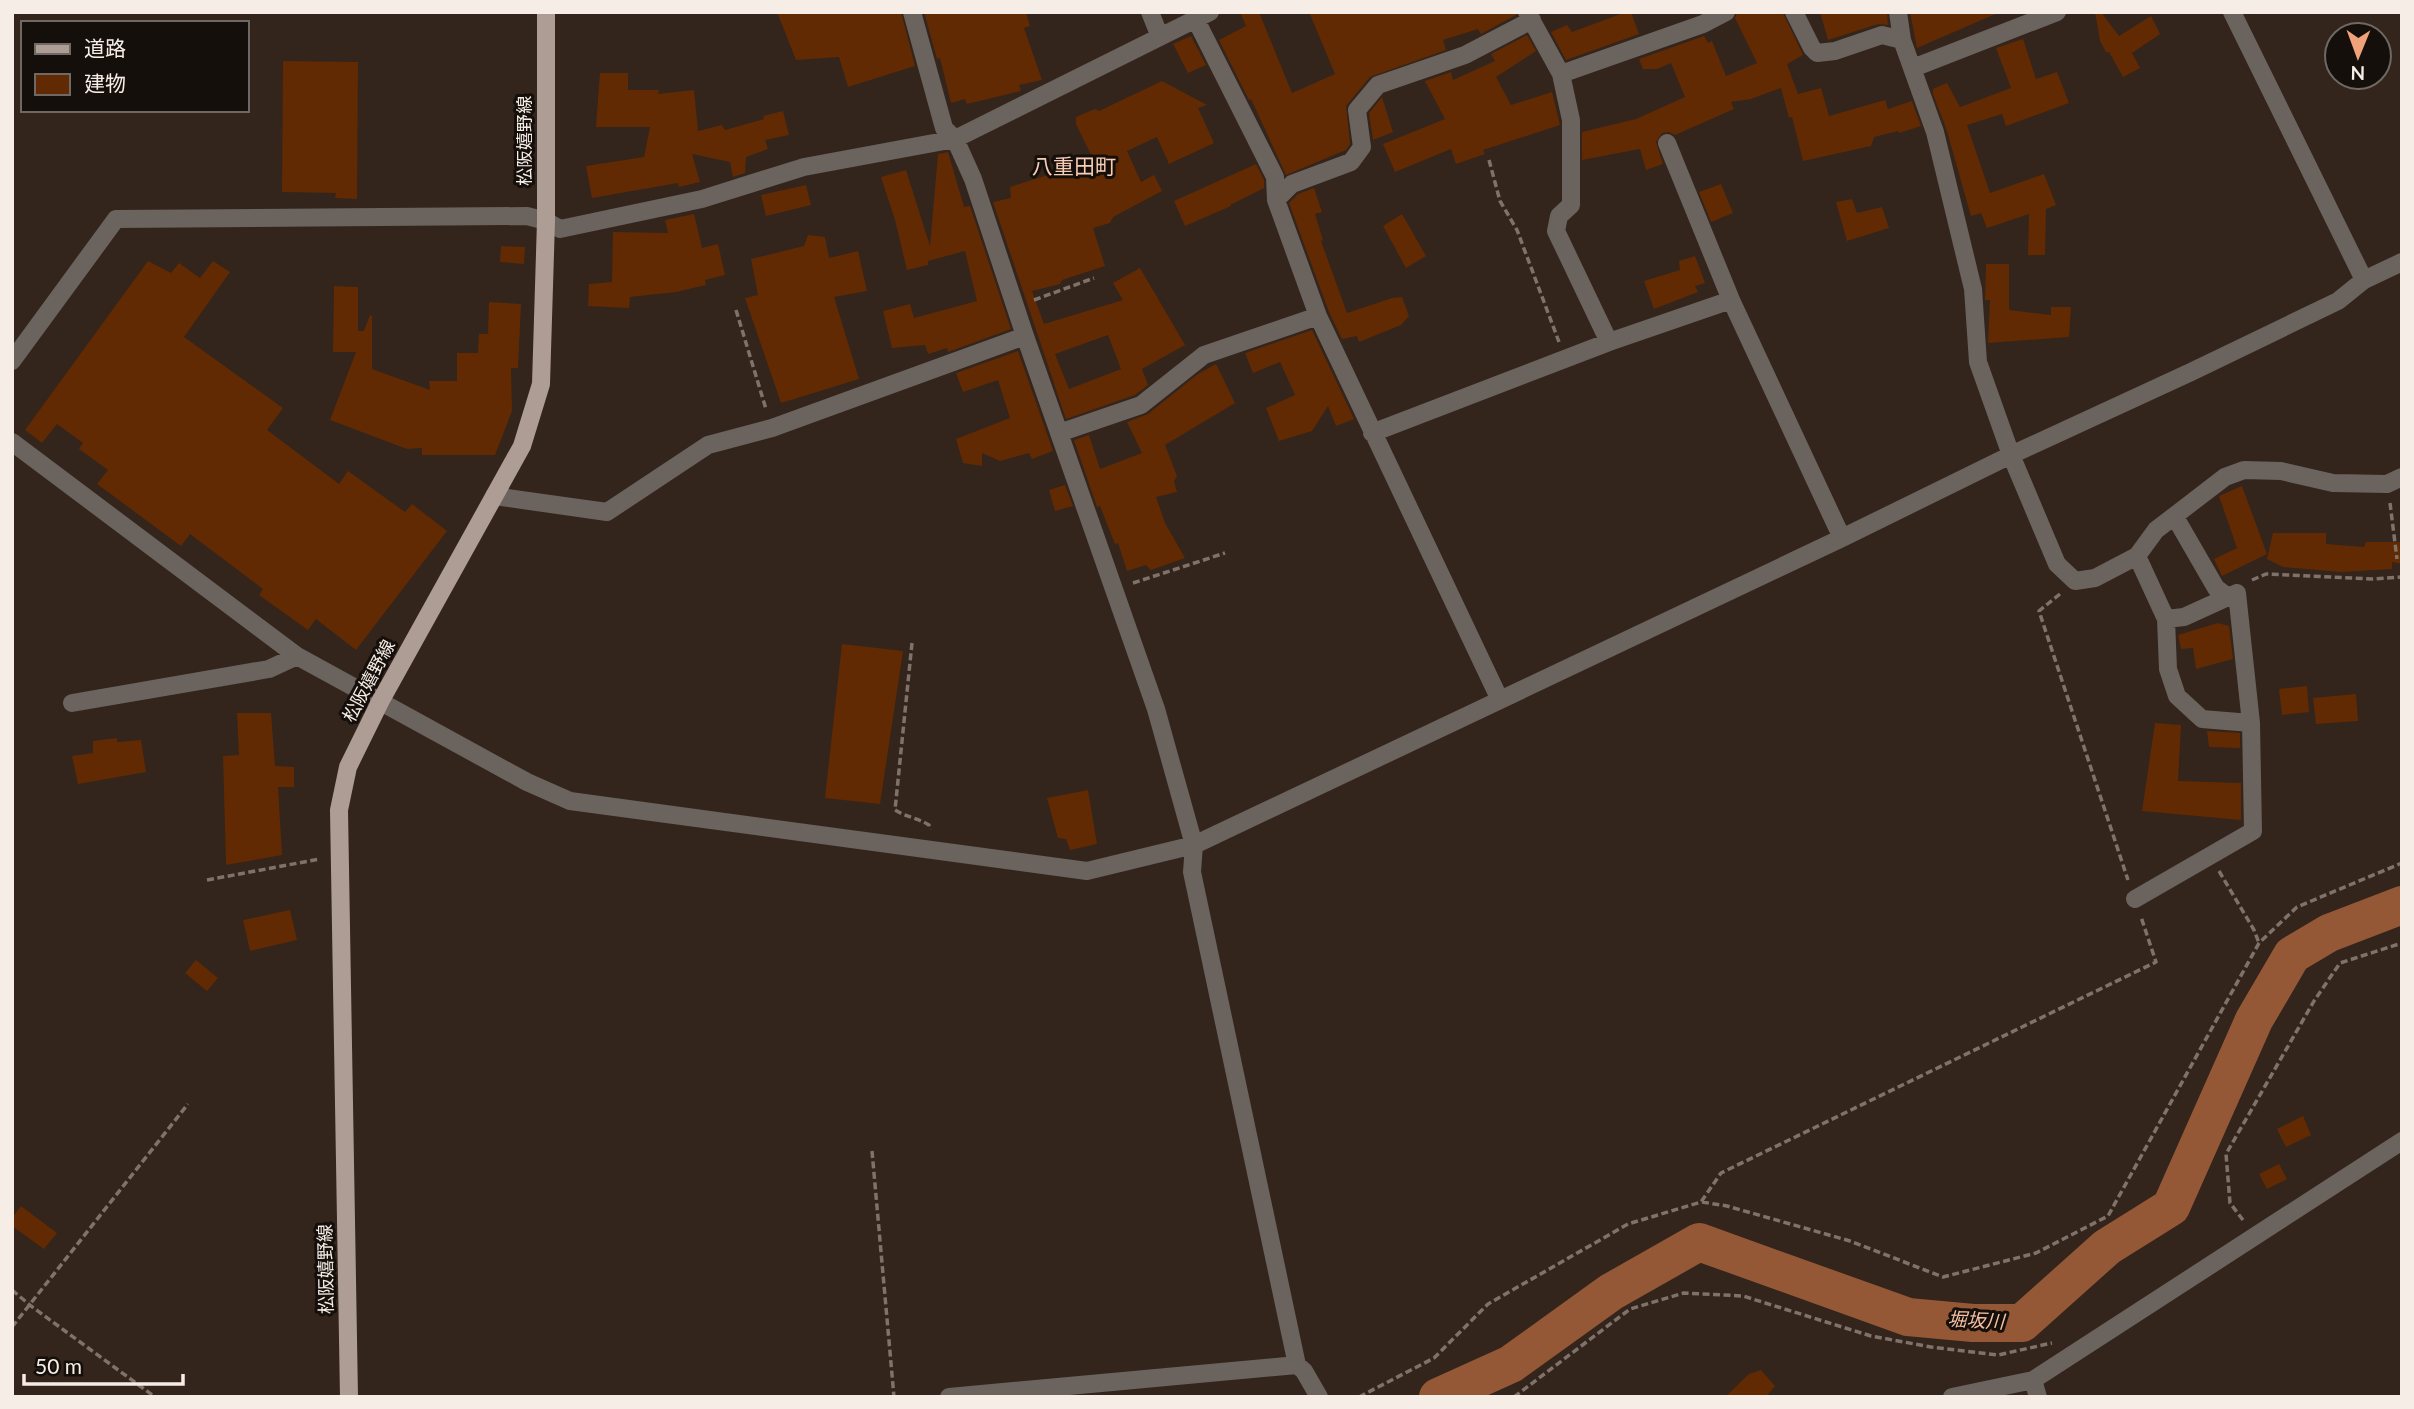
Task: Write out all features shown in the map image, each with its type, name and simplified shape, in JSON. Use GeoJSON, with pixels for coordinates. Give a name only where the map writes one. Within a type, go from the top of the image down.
{"type":"FeatureCollection","features":[{"type":"Feature","properties":{"kind":"main road","name":"松阪嬉野線"},"geometry":{"type":"LineString","coordinates":[[349,1397],[339,810],[348,767],[380,702],[522,446],[541,384],[546,221],[545,12]]}},
{"type":"Feature","properties":{"kind":"street"},"geometry":{"type":"LineString","coordinates":[[912,12],[944,128],[955,139],[973,179],[1156,709],[1194,845],[1192,872],[1297,1365],[1304,1371],[1319,1397]]}},
{"type":"Feature","properties":{"kind":"street"},"geometry":{"type":"LineString","coordinates":[[1150,12],[1160,37]]}},
{"type":"Feature","properties":{"kind":"street"},"geometry":{"type":"LineString","coordinates":[[1562,74],[1703,24],[1726,12]]}},
{"type":"Feature","properties":{"kind":"street"},"geometry":{"type":"LineString","coordinates":[[1794,12],[1817,53],[1835,51],[1882,35],[1902,40]]}},
{"type":"Feature","properties":{"kind":"street"},"geometry":{"type":"LineString","coordinates":[[1898,12],[1902,40],[1935,132],[1973,289],[1978,362],[2011,455],[2057,564],[2075,581],[2095,578],[2137,556],[2157,530],[2225,477],[2244,470],[2281,471],[2333,483],[2387,484],[2402,477]]}},
{"type":"Feature","properties":{"kind":"street"},"geometry":{"type":"LineString","coordinates":[[1913,68],[2057,12]]}},
{"type":"Feature","properties":{"kind":"street"},"geometry":{"type":"LineString","coordinates":[[2232,12],[2364,280]]}},
{"type":"Feature","properties":{"kind":"street"},"geometry":{"type":"LineString","coordinates":[[12,361],[116,219],[527,216],[546,221],[560,229],[702,199],[804,166],[955,139],[1203,16],[1275,177],[1276,200],[1318,316],[1500,700]]}},
{"type":"Feature","properties":{"kind":"street"},"geometry":{"type":"LineString","coordinates":[[1276,200],[1292,184],[1351,162],[1362,147],[1357,110],[1378,85],[1465,55],[1530,16],[1562,74],[1571,120],[1571,205],[1559,216],[1556,231],[1609,342]]}},
{"type":"Feature","properties":{"kind":"street"},"geometry":{"type":"LineString","coordinates":[[1667,143],[1731,300],[1842,538]]}},
{"type":"Feature","properties":{"kind":"street"},"geometry":{"type":"LineString","coordinates":[[12,442],[297,656],[527,782],[570,801],[1087,870],[1194,845],[2011,455],[2191,372],[2338,300],[2364,280],[2402,262]]}},
{"type":"Feature","properties":{"kind":"street"},"geometry":{"type":"LineString","coordinates":[[1372,433],[1609,342],[1731,300]]}},
{"type":"Feature","properties":{"kind":"street"},"geometry":{"type":"LineString","coordinates":[[1059,433],[1141,405],[1204,355],[1318,316]]}},
{"type":"Feature","properties":{"kind":"street"},"geometry":{"type":"LineString","coordinates":[[494,496],[607,512],[708,445],[772,428],[1025,335]]}},
{"type":"Feature","properties":{"kind":"street"},"geometry":{"type":"LineString","coordinates":[[2175,517],[2216,588],[2232,595]]}},
{"type":"Feature","properties":{"kind":"street"},"geometry":{"type":"LineString","coordinates":[[2137,556],[2166,619],[2168,669],[2177,696],[2202,719],[2251,723]]}},
{"type":"Feature","properties":{"kind":"street"},"geometry":{"type":"LineString","coordinates":[[2166,619],[2184,617],[2232,595]]}},
{"type":"Feature","properties":{"kind":"street"},"geometry":{"type":"LineString","coordinates":[[2135,899],[2253,831],[2251,723],[2232,595]]}},
{"type":"Feature","properties":{"kind":"street"},"geometry":{"type":"LineString","coordinates":[[72,703],[269,669],[297,656]]}},
{"type":"Feature","properties":{"kind":"street"},"geometry":{"type":"LineString","coordinates":[[1952,1397],[2036,1388],[2083,1348],[2402,1140]]}},
{"type":"Feature","properties":{"kind":"street"},"geometry":{"type":"LineString","coordinates":[[949,1397],[1297,1365]]}},
{"type":"Feature","properties":{"kind":"path"},"geometry":{"type":"LineString","coordinates":[[1489,160],[1500,201],[1517,230],[1566,360]]}},
{"type":"Feature","properties":{"kind":"path"},"geometry":{"type":"LineString","coordinates":[[1016,307],[1094,278]]}},
{"type":"Feature","properties":{"kind":"path"},"geometry":{"type":"LineString","coordinates":[[736,310],[772,428]]}},
{"type":"Feature","properties":{"kind":"path"},"geometry":{"type":"LineString","coordinates":[[2390,501],[2397,559]]}},
{"type":"Feature","properties":{"kind":"path"},"geometry":{"type":"LineString","coordinates":[[1114,590],[1226,552]]}},
{"type":"Feature","properties":{"kind":"path"},"geometry":{"type":"LineString","coordinates":[[2232,595],[2247,582],[2266,574],[2373,579],[2402,577]]}},
{"type":"Feature","properties":{"kind":"path"},"geometry":{"type":"LineString","coordinates":[[1701,1202],[1721,1173],[2156,962],[2039,611],[2075,581]]}},
{"type":"Feature","properties":{"kind":"path"},"geometry":{"type":"LineString","coordinates":[[912,643],[895,810],[929,825],[930,849]]}},
{"type":"Feature","properties":{"kind":"path"},"geometry":{"type":"LineString","coordinates":[[207,880],[340,857]]}},
{"type":"Feature","properties":{"kind":"path"},"geometry":{"type":"LineString","coordinates":[[2207,857],[2219,871],[2259,943]]}},
{"type":"Feature","properties":{"kind":"path"},"geometry":{"type":"LineString","coordinates":[[1359,1397],[1434,1358],[1488,1304],[1605,1237],[1628,1224],[1701,1202],[1727,1206],[1850,1241],[1943,1277],[2036,1253],[2108,1216],[2259,943],[2297,906],[2402,863]]}},
{"type":"Feature","properties":{"kind":"path"},"geometry":{"type":"LineString","coordinates":[[2254,1236],[2230,1203],[2226,1154],[2314,1001],[2340,963],[2402,943]]}},
{"type":"Feature","properties":{"kind":"path"},"geometry":{"type":"LineString","coordinates":[[12,1327],[188,1104]]}},
{"type":"Feature","properties":{"kind":"path"},"geometry":{"type":"LineString","coordinates":[[872,1151],[894,1397]]}},
{"type":"Feature","properties":{"kind":"path"},"geometry":{"type":"LineString","coordinates":[[12,1290],[155,1397]]}},
{"type":"Feature","properties":{"kind":"path"},"geometry":{"type":"LineString","coordinates":[[1514,1397],[1630,1309],[1684,1293],[1743,1296],[1871,1336],[1931,1347],[1998,1355],[2062,1342],[2083,1348]]}},
{"type":"Feature","properties":{"kind":"building"},"geometry":{"type":"Polygon","coordinates":[[[777,12],[901,12],[915,66],[848,87],[839,57],[796,60],[777,12]]]}},
{"type":"Feature","properties":{"kind":"building"},"geometry":{"type":"Polygon","coordinates":[[[924,12],[1026,12],[1030,26],[1024,28],[1042,80],[1019,85],[1021,91],[967,104],[965,99],[951,103],[940,58],[937,59],[924,12]]]}},
{"type":"Feature","properties":{"kind":"building"},"geometry":{"type":"Polygon","coordinates":[[[1240,12],[1259,12],[1292,93],[1335,74],[1309,12],[1516,12],[1516,15],[1481,34],[1478,29],[1443,40],[1446,50],[1370,77],[1346,106],[1350,144],[1346,150],[1286,175],[1251,99],[1249,100],[1219,40],[1246,26],[1240,12]]]}},
{"type":"Feature","properties":{"kind":"building"},"geometry":{"type":"Polygon","coordinates":[[[1631,12],[1639,34],[1566,60],[1551,32],[1567,25],[1572,32],[1631,12]]]}},
{"type":"Feature","properties":{"kind":"building"},"geometry":{"type":"Polygon","coordinates":[[[1737,12],[1783,13],[1803,55],[1787,64],[1798,94],[1821,88],[1829,116],[1885,100],[1888,109],[1912,101],[1921,126],[1874,137],[1871,146],[1803,161],[1792,117],[1789,118],[1781,88],[1751,99],[1731,102],[1734,109],[1675,135],[1662,133],[1656,142],[1663,164],[1646,170],[1640,149],[1582,160],[1582,132],[1636,119],[1685,97],[1671,63],[1657,69],[1643,69],[1639,59],[1704,36],[1708,43],[1712,41],[1726,76],[1757,63],[1735,18],[1737,12]]]}},
{"type":"Feature","properties":{"kind":"building"},"geometry":{"type":"Polygon","coordinates":[[[1820,12],[1887,12],[1888,25],[1878,24],[1828,40],[1820,12]]]}},
{"type":"Feature","properties":{"kind":"building"},"geometry":{"type":"Polygon","coordinates":[[[1910,12],[2000,12],[1917,48],[1910,12]]]}},
{"type":"Feature","properties":{"kind":"building"},"geometry":{"type":"Polygon","coordinates":[[[2095,12],[2101,12],[2119,36],[2151,16],[2160,34],[2132,53],[2140,68],[2123,77],[2100,41],[2095,12]]]}},
{"type":"Feature","properties":{"kind":"building"},"geometry":{"type":"Polygon","coordinates":[[[1527,35],[1536,51],[1496,77],[1511,105],[1552,92],[1560,125],[1483,150],[1485,154],[1456,164],[1451,149],[1395,172],[1383,144],[1445,119],[1425,81],[1451,72],[1453,80],[1495,61],[1491,54],[1527,35]]]}},
{"type":"Feature","properties":{"kind":"building"},"geometry":{"type":"Polygon","coordinates":[[[1191,36],[1206,65],[1188,73],[1173,44],[1191,36]]]}},
{"type":"Feature","properties":{"kind":"building"},"geometry":{"type":"Polygon","coordinates":[[[2023,39],[2036,79],[2057,72],[2069,103],[2006,126],[2002,114],[1967,125],[1990,193],[2044,174],[2056,205],[2046,209],[2045,255],[2028,255],[2029,214],[1987,228],[1981,213],[1971,216],[1946,128],[1933,94],[1933,89],[1947,83],[1960,107],[2011,88],[1996,48],[2023,39]]]}},
{"type":"Feature","properties":{"kind":"building"},"geometry":{"type":"Polygon","coordinates":[[[283,61],[358,62],[357,199],[335,198],[336,193],[282,192],[283,61]]]}},
{"type":"Feature","properties":{"kind":"building"},"geometry":{"type":"Polygon","coordinates":[[[600,73],[628,73],[628,90],[659,90],[658,94],[694,90],[698,131],[722,125],[725,130],[783,111],[789,135],[765,140],[768,149],[746,157],[745,173],[733,177],[730,162],[692,154],[700,182],[679,187],[678,183],[592,198],[586,166],[644,157],[650,127],[596,127],[600,73]]]}},
{"type":"Feature","properties":{"kind":"building"},"geometry":{"type":"Polygon","coordinates":[[[1162,81],[1207,105],[1198,108],[1214,143],[1169,164],[1157,137],[1127,151],[1141,182],[1154,175],[1162,191],[1113,217],[1110,223],[1093,228],[1105,266],[1062,280],[1060,284],[1032,291],[1044,324],[1123,300],[1113,283],[1140,268],[1185,345],[1142,369],[1148,385],[1135,395],[1066,419],[993,202],[1011,198],[1010,187],[1057,172],[1070,178],[1094,161],[1076,124],[1076,117],[1095,109],[1099,111],[1162,81]],[[1108,335],[1055,354],[1069,389],[1121,369],[1108,335]]]}},
{"type":"Feature","properties":{"kind":"building"},"geometry":{"type":"Polygon","coordinates":[[[1382,97],[1393,132],[1373,140],[1369,113],[1382,97]]]}},
{"type":"Feature","properties":{"kind":"building"},"geometry":{"type":"Polygon","coordinates":[[[948,152],[964,207],[970,206],[1011,329],[948,352],[947,348],[928,354],[925,345],[892,348],[883,311],[910,304],[914,318],[977,301],[965,251],[907,270],[881,177],[906,170],[930,246],[938,154],[948,152]]]}},
{"type":"Feature","properties":{"kind":"building"},"geometry":{"type":"Polygon","coordinates":[[[1256,164],[1264,180],[1264,188],[1185,226],[1174,201],[1256,164]]]}},
{"type":"Feature","properties":{"kind":"building"},"geometry":{"type":"Polygon","coordinates":[[[1721,184],[1733,213],[1711,222],[1699,192],[1721,184]]]}},
{"type":"Feature","properties":{"kind":"building"},"geometry":{"type":"Polygon","coordinates":[[[806,185],[811,205],[766,216],[761,195],[806,185]]]}},
{"type":"Feature","properties":{"kind":"building"},"geometry":{"type":"Polygon","coordinates":[[[1314,188],[1322,212],[1315,214],[1323,240],[1321,241],[1347,313],[1402,297],[1409,316],[1401,325],[1359,342],[1357,336],[1342,339],[1329,312],[1289,203],[1298,194],[1314,188]]]}},
{"type":"Feature","properties":{"kind":"building"},"geometry":{"type":"Polygon","coordinates":[[[1852,199],[1857,213],[1882,207],[1889,228],[1847,241],[1836,202],[1852,199]]]}},
{"type":"Feature","properties":{"kind":"building"},"geometry":{"type":"Polygon","coordinates":[[[694,214],[702,248],[718,244],[725,275],[705,280],[706,285],[676,292],[630,297],[629,308],[588,306],[589,284],[612,282],[613,232],[668,233],[665,220],[694,214]]]}},
{"type":"Feature","properties":{"kind":"building"},"geometry":{"type":"Polygon","coordinates":[[[1402,214],[1426,256],[1406,268],[1383,226],[1402,214]]]}},
{"type":"Feature","properties":{"kind":"building"},"geometry":{"type":"Polygon","coordinates":[[[808,235],[825,237],[829,258],[858,251],[867,291],[834,297],[859,379],[781,403],[745,298],[758,295],[751,259],[804,246],[808,235]]]}},
{"type":"Feature","properties":{"kind":"building"},"geometry":{"type":"Polygon","coordinates":[[[501,246],[525,247],[524,264],[500,262],[501,246]]]}},
{"type":"Feature","properties":{"kind":"building"},"geometry":{"type":"Polygon","coordinates":[[[1695,256],[1705,283],[1695,286],[1698,292],[1654,309],[1644,281],[1680,270],[1679,261],[1695,256]]]}},
{"type":"Feature","properties":{"kind":"building"},"geometry":{"type":"Polygon","coordinates":[[[148,261],[171,273],[179,263],[200,278],[213,261],[230,272],[184,337],[283,408],[267,430],[339,484],[348,471],[405,512],[412,504],[447,531],[356,650],[316,619],[308,630],[259,595],[263,589],[190,534],[181,546],[97,484],[108,470],[79,449],[83,443],[57,424],[42,443],[25,430],[148,261]]]}},
{"type":"Feature","properties":{"kind":"building"},"geometry":{"type":"Polygon","coordinates":[[[1986,264],[2009,264],[2009,310],[2051,315],[2051,307],[2071,307],[2069,337],[1988,343],[1990,300],[1985,300],[1986,264]]]}},
{"type":"Feature","properties":{"kind":"building"},"geometry":{"type":"Polygon","coordinates":[[[334,286],[358,287],[358,331],[364,331],[370,315],[372,316],[372,369],[430,390],[429,381],[457,381],[457,353],[478,353],[479,334],[488,334],[489,302],[521,304],[518,368],[511,368],[512,411],[495,455],[422,455],[422,448],[407,449],[330,420],[356,352],[333,352],[334,286]]]}},
{"type":"Feature","properties":{"kind":"building"},"geometry":{"type":"Polygon","coordinates":[[[1312,330],[1354,419],[1336,426],[1328,406],[1312,431],[1279,441],[1266,408],[1295,395],[1280,362],[1253,373],[1245,353],[1312,330]]]}},
{"type":"Feature","properties":{"kind":"building"},"geometry":{"type":"Polygon","coordinates":[[[1018,351],[1053,451],[1032,459],[1029,453],[1000,461],[982,453],[982,466],[963,463],[956,439],[1010,418],[998,380],[963,392],[956,373],[1018,351]]]}},
{"type":"Feature","properties":{"kind":"building"},"geometry":{"type":"Polygon","coordinates":[[[1216,364],[1235,403],[1165,445],[1177,476],[1174,481],[1177,492],[1156,497],[1165,523],[1185,558],[1151,570],[1146,565],[1127,571],[1118,543],[1115,544],[1100,506],[1097,507],[1074,440],[1089,435],[1100,469],[1142,453],[1127,422],[1148,414],[1198,374],[1216,364]]]}},
{"type":"Feature","properties":{"kind":"building"},"geometry":{"type":"Polygon","coordinates":[[[1065,485],[1073,506],[1055,511],[1049,490],[1065,485]]]}},
{"type":"Feature","properties":{"kind":"building"},"geometry":{"type":"Polygon","coordinates":[[[2242,486],[2267,554],[2222,576],[2214,559],[2237,548],[2219,496],[2242,486]]]}},
{"type":"Feature","properties":{"kind":"building"},"geometry":{"type":"Polygon","coordinates":[[[2273,533],[2326,533],[2326,544],[2364,547],[2366,542],[2402,542],[2402,564],[2392,562],[2392,569],[2341,572],[2283,567],[2267,559],[2273,533]]]}},
{"type":"Feature","properties":{"kind":"building"},"geometry":{"type":"Polygon","coordinates":[[[2218,623],[2229,626],[2233,659],[2196,669],[2193,648],[2181,649],[2178,635],[2218,623]]]}},
{"type":"Feature","properties":{"kind":"building"},"geometry":{"type":"Polygon","coordinates":[[[842,644],[903,651],[880,804],[825,798],[842,644]]]}},
{"type":"Feature","properties":{"kind":"building"},"geometry":{"type":"Polygon","coordinates":[[[2307,686],[2309,712],[2282,715],[2279,689],[2307,686]]]}},
{"type":"Feature","properties":{"kind":"building"},"geometry":{"type":"Polygon","coordinates":[[[2356,694],[2358,721],[2316,724],[2313,698],[2356,694]]]}},
{"type":"Feature","properties":{"kind":"building"},"geometry":{"type":"Polygon","coordinates":[[[237,713],[271,713],[275,766],[294,767],[294,787],[278,787],[282,855],[226,865],[223,756],[239,755],[237,713]]]}},
{"type":"Feature","properties":{"kind":"building"},"geometry":{"type":"Polygon","coordinates":[[[2155,723],[2181,725],[2178,781],[2241,783],[2241,820],[2142,811],[2155,723]]]}},
{"type":"Feature","properties":{"kind":"building"},"geometry":{"type":"Polygon","coordinates":[[[2207,731],[2240,733],[2240,748],[2209,747],[2207,731]]]}},
{"type":"Feature","properties":{"kind":"building"},"geometry":{"type":"Polygon","coordinates":[[[117,738],[117,742],[141,740],[146,772],[78,784],[72,756],[93,753],[93,741],[117,738]]]}},
{"type":"Feature","properties":{"kind":"building"},"geometry":{"type":"Polygon","coordinates":[[[1088,790],[1097,844],[1070,850],[1066,839],[1058,838],[1047,798],[1088,790]]]}},
{"type":"Feature","properties":{"kind":"building"},"geometry":{"type":"Polygon","coordinates":[[[290,910],[297,940],[250,951],[243,920],[290,910]]]}},
{"type":"Feature","properties":{"kind":"building"},"geometry":{"type":"Polygon","coordinates":[[[196,960],[218,978],[207,991],[185,973],[196,960]]]}},
{"type":"Feature","properties":{"kind":"building"},"geometry":{"type":"Polygon","coordinates":[[[2303,1116],[2311,1135],[2286,1147],[2277,1129],[2303,1116]]]}},
{"type":"Feature","properties":{"kind":"building"},"geometry":{"type":"Polygon","coordinates":[[[2279,1164],[2287,1179],[2267,1189],[2259,1174],[2279,1164]]]}},
{"type":"Feature","properties":{"kind":"building"},"geometry":{"type":"Polygon","coordinates":[[[21,1206],[57,1233],[44,1249],[12,1226],[12,1218],[21,1206]]]}},
{"type":"Feature","properties":{"kind":"building"},"geometry":{"type":"Polygon","coordinates":[[[1761,1370],[1775,1386],[1766,1397],[1725,1397],[1749,1374],[1761,1370]]]}},
{"type":"Feature","properties":{"kind":"waterway","name":"堀坂川"},"geometry":{"type":"LineString","coordinates":[[1438,1397],[1511,1364],[1611,1292],[1699,1242],[1908,1317],[1973,1323],[2022,1323],[2107,1247],[2171,1207],[2254,1020],[2292,955],[2329,933],[2402,905]]}},
{"type":"Feature","properties":{"kind":"district","name":"八重田町"},"geometry":{"type":"Point","coordinates":[1074,167]}}]}
